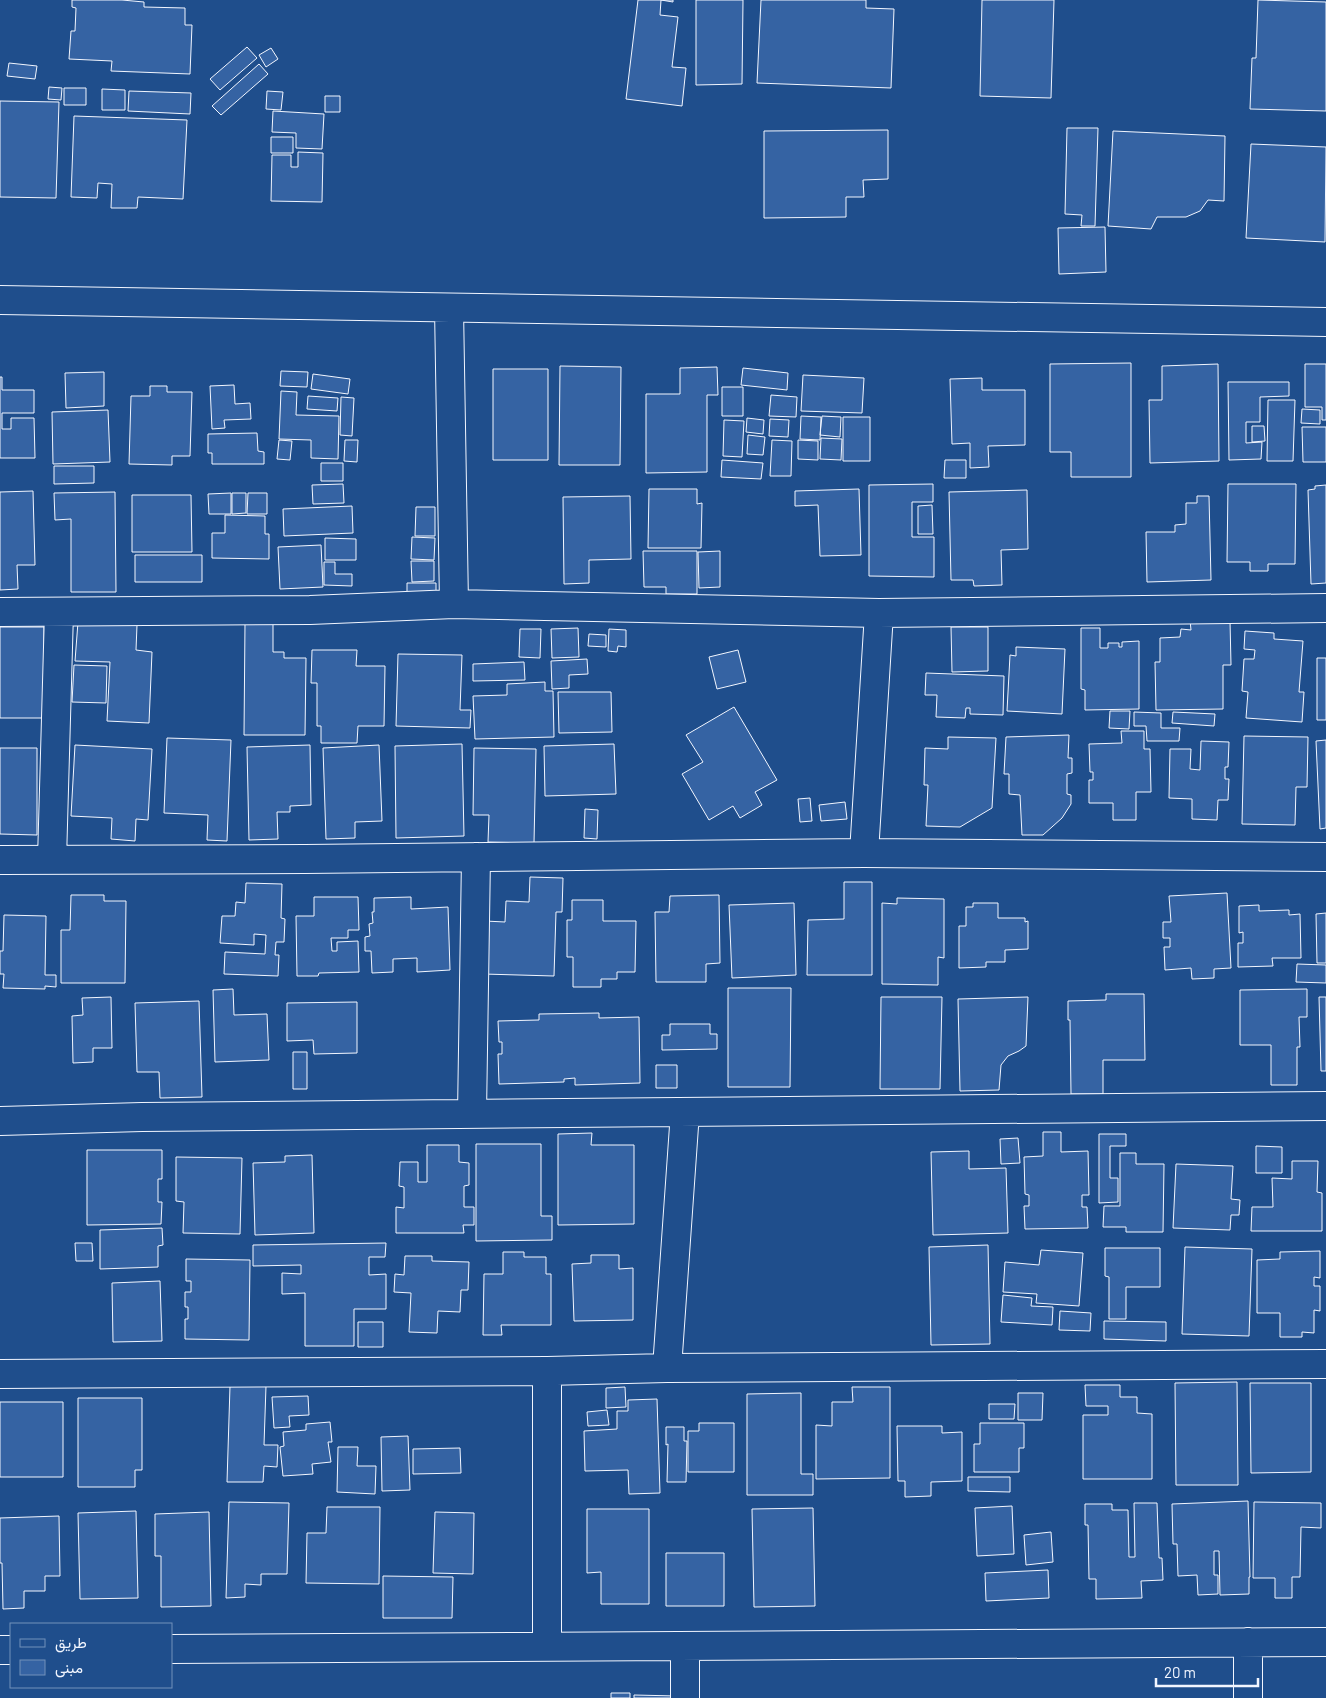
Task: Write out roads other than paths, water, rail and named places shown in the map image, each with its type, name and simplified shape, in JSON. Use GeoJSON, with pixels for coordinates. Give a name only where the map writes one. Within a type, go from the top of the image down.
{"type":"FeatureCollection","features":[{"type":"Feature","properties":{"kind":"street"},"geometry":{"type":"LineString","coordinates":[[0,300],[1326,322]]}},
{"type":"Feature","properties":{"kind":"street"},"geometry":{"type":"LineString","coordinates":[[448,308],[454,604]]}},
{"type":"Feature","properties":{"kind":"street"},"geometry":{"type":"LineString","coordinates":[[0,612],[310,610],[454,604],[879,613],[1326,608]]}},
{"type":"Feature","properties":{"kind":"street"},"geometry":{"type":"LineString","coordinates":[[52,860],[59,612]]}},
{"type":"Feature","properties":{"kind":"street"},"geometry":{"type":"LineString","coordinates":[[864,853],[879,613]]}},
{"type":"Feature","properties":{"kind":"street"},"geometry":{"type":"LineString","coordinates":[[0,860],[864,853],[1326,857]]}},
{"type":"Feature","properties":{"kind":"street"},"geometry":{"type":"LineString","coordinates":[[472,1114],[476,857]]}},
{"type":"Feature","properties":{"kind":"street"},"geometry":{"type":"LineString","coordinates":[[0,1121],[142,1117],[1326,1106]]}},
{"type":"Feature","properties":{"kind":"street"},"geometry":{"type":"LineString","coordinates":[[666,1368],[685,1112]]}},
{"type":"Feature","properties":{"kind":"street"},"geometry":{"type":"LineString","coordinates":[[0,1374],[1326,1364]]}},
{"type":"Feature","properties":{"kind":"street"},"geometry":{"type":"LineString","coordinates":[[547,1371],[548,1646]]}},
{"type":"Feature","properties":{"kind":"street"},"geometry":{"type":"LineString","coordinates":[[1248,1642],[1248,1698]]}},
{"type":"Feature","properties":{"kind":"street"},"geometry":{"type":"LineString","coordinates":[[172,1649],[1326,1642]]}},
{"type":"Feature","properties":{"kind":"street"},"geometry":{"type":"LineString","coordinates":[[685,1647],[685,1698]]}}]}
